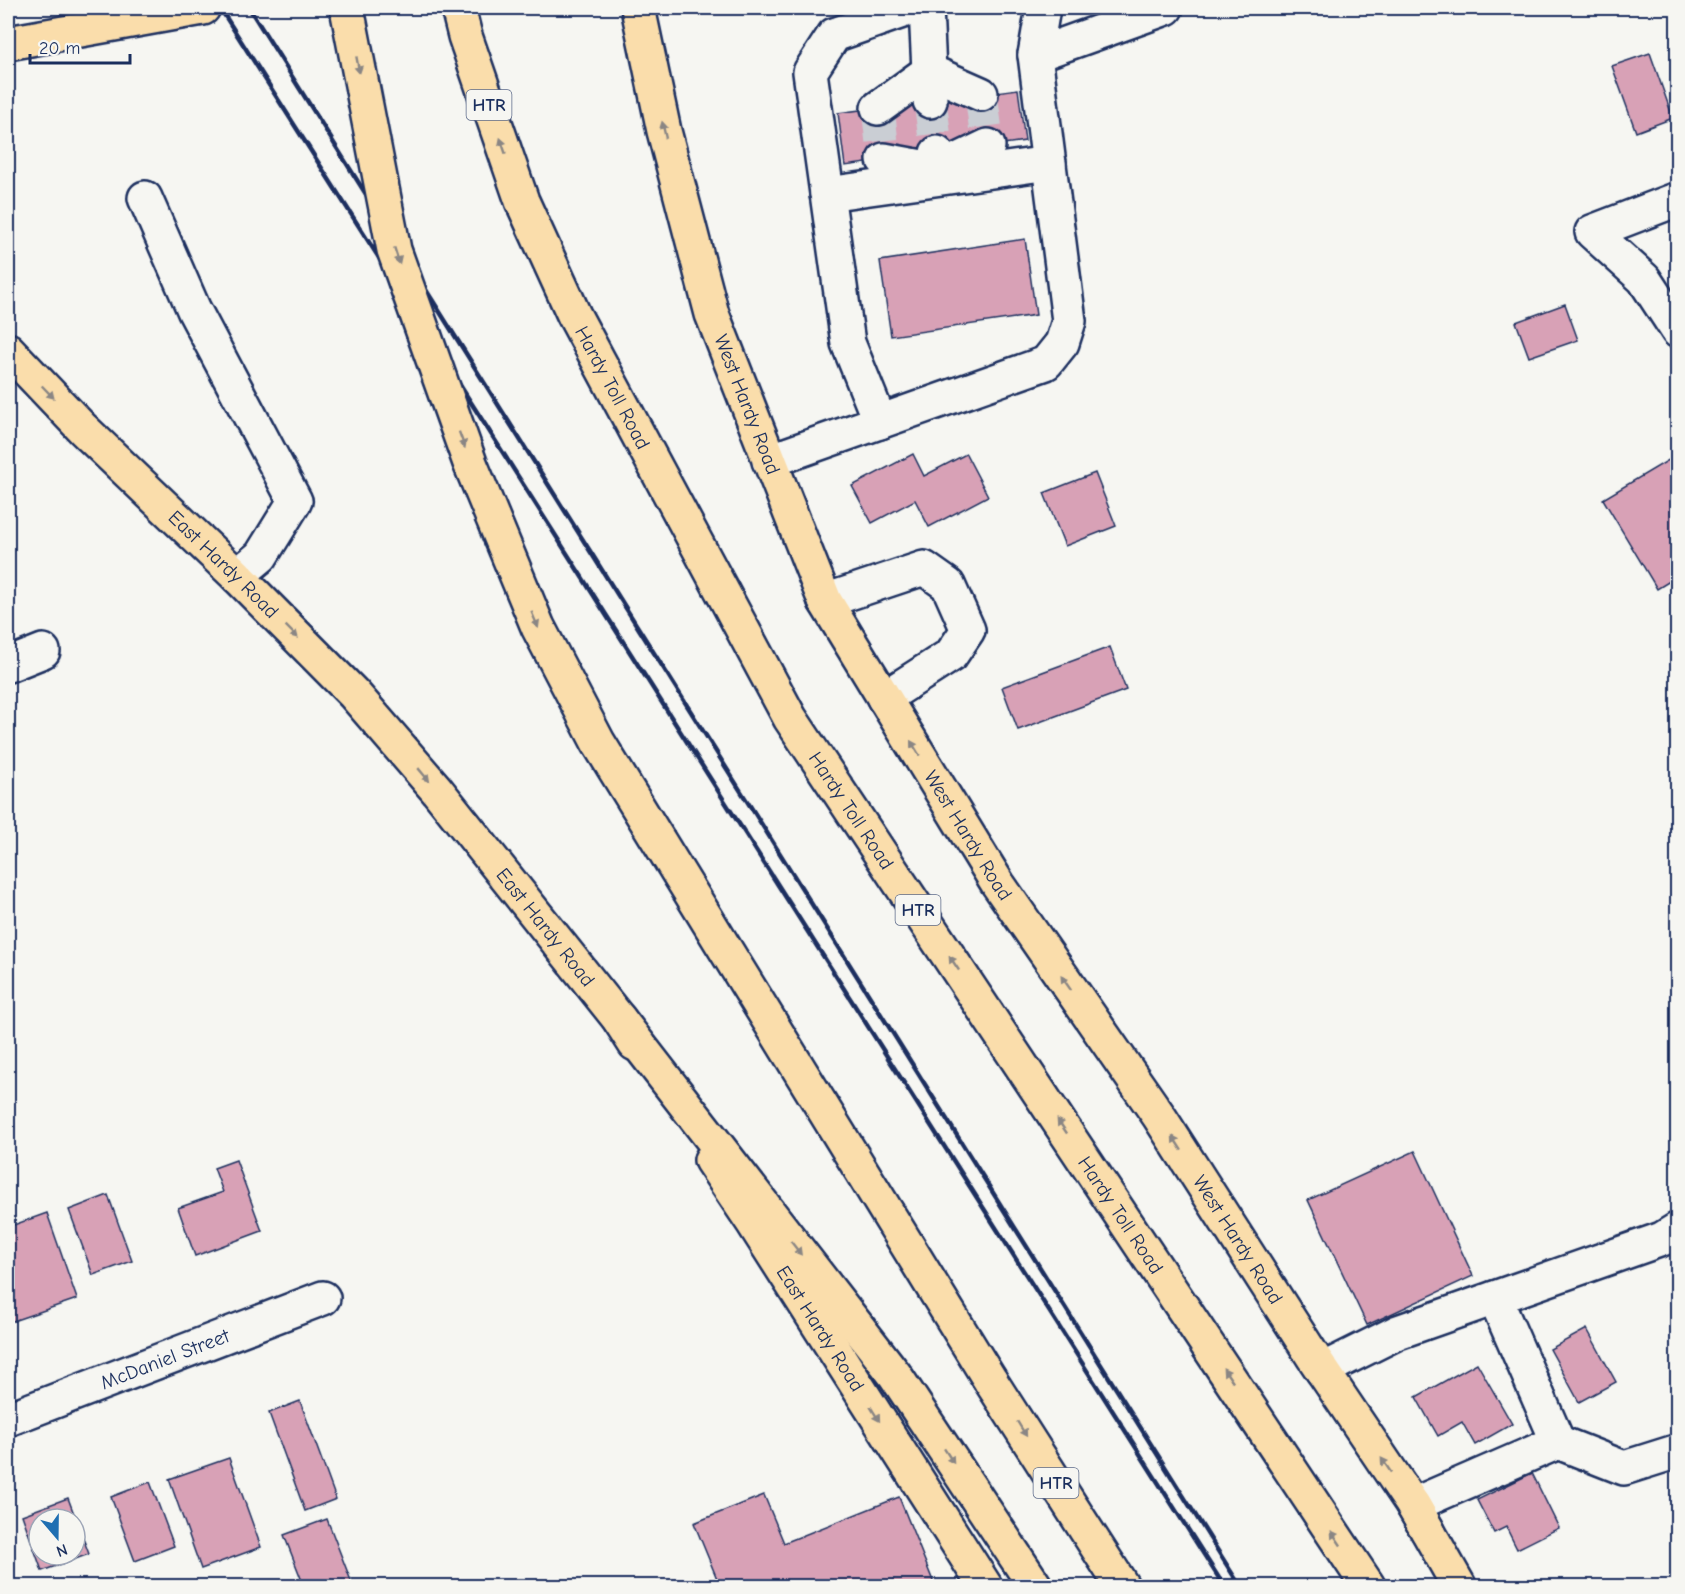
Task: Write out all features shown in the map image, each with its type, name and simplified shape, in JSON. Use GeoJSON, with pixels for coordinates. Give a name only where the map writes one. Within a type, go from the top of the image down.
{"type":"FeatureCollection","features":[{"type":"Feature","properties":{"kind":"main road"},"geometry":{"type":"LineString","coordinates":[[8,44],[203,8]]}},
{"type":"Feature","properties":{"kind":"main road","name":"HTR"},"geometry":{"type":"LineString","coordinates":[[347,8],[394,250],[470,463],[538,627],[598,741],[990,1380],[1122,1587]]}},
{"type":"Feature","properties":{"kind":"main road","name":"Hardy Toll Road"},"geometry":{"type":"LineString","coordinates":[[458,8],[465,36],[522,201],[574,315],[790,718],[1368,1587]]}},
{"type":"Feature","properties":{"kind":"main road","name":"West Hardy Road"},"geometry":{"type":"LineString","coordinates":[[638,8],[664,131],[711,314],[825,601],[998,884],[1160,1116],[1322,1370],[1413,1505],[1460,1587]]}},
{"type":"Feature","properties":{"kind":"main road","name":"East Hardy Road"},"geometry":{"type":"LineString","coordinates":[[8,350],[83,429],[237,576],[354,694],[436,789],[619,1019],[754,1224],[985,1587]]}},
{"type":"Feature","properties":{"kind":"main road"},"geometry":{"type":"LineString","coordinates":[[619,1019],[895,1375],[1035,1587]]}},
{"type":"Feature","properties":{"kind":"street"},"geometry":{"type":"LineString","coordinates":[[880,422],[848,343],[810,72],[834,35],[911,8]]}},
{"type":"Feature","properties":{"kind":"street"},"geometry":{"type":"LineString","coordinates":[[926,8],[930,86]]}},
{"type":"Feature","properties":{"kind":"street"},"geometry":{"type":"LineString","coordinates":[[769,461],[1046,363],[1062,343],[1069,321],[1035,55],[1043,8]]}},
{"type":"Feature","properties":{"kind":"street"},"geometry":{"type":"LineString","coordinates":[[1035,55],[1166,8]]}},
{"type":"Feature","properties":{"kind":"street"},"geometry":{"type":"LineString","coordinates":[[878,108],[930,86],[981,94]]}},
{"type":"Feature","properties":{"kind":"street"},"geometry":{"type":"LineString","coordinates":[[827,194],[938,167],[988,146]]}},
{"type":"Feature","properties":{"kind":"street"},"geometry":{"type":"LineString","coordinates":[[884,160],[938,167],[1049,164]]}},
{"type":"Feature","properties":{"kind":"street"},"geometry":{"type":"LineString","coordinates":[[146,198],[194,310],[295,501],[261,556],[237,576]]}},
{"type":"Feature","properties":{"kind":"street"},"geometry":{"type":"LineString","coordinates":[[1677,199],[1592,232],[1644,279],[1677,331]]}},
{"type":"Feature","properties":{"kind":"street"},"geometry":{"type":"LineString","coordinates":[[825,601],[924,568],[948,585],[968,630],[951,655],[884,698]]}},
{"type":"Feature","properties":{"kind":"street"},"geometry":{"type":"LineString","coordinates":[[8,665],[43,651]]}},
{"type":"Feature","properties":{"kind":"street"},"geometry":{"type":"LineString","coordinates":[[1322,1370],[1398,1332],[1662,1239],[1677,1229]]}},
{"type":"Feature","properties":{"kind":"street","name":"McDaniel Street"},"geometry":{"type":"LineString","coordinates":[[8,1419],[322,1298]]}},
{"type":"Feature","properties":{"kind":"street"},"geometry":{"type":"LineString","coordinates":[[1495,1298],[1558,1442],[1624,1468],[1677,1451]]}},
{"type":"Feature","properties":{"kind":"street"},"geometry":{"type":"LineString","coordinates":[[1413,1505],[1558,1442]]}},
{"type":"Feature","properties":{"kind":"building"},"geometry":{"type":"Polygon","coordinates":[[[1650,53],[1673,118],[1636,132],[1612,66],[1650,53]]]}},
{"type":"Feature","properties":{"kind":"building"},"geometry":{"type":"Polygon","coordinates":[[[1018,89],[1025,141],[845,166],[838,113],[1018,89]]]}},
{"type":"Feature","properties":{"kind":"building"},"geometry":{"type":"Polygon","coordinates":[[[1025,239],[1036,315],[891,336],[880,261],[1025,239]]]}},
{"type":"Feature","properties":{"kind":"building"},"geometry":{"type":"Polygon","coordinates":[[[1565,304],[1578,340],[1529,357],[1516,322],[1565,304]]]}},
{"type":"Feature","properties":{"kind":"building"},"geometry":{"type":"Polygon","coordinates":[[[913,454],[924,476],[966,454],[988,496],[929,527],[915,500],[872,523],[852,486],[913,454]]]}},
{"type":"Feature","properties":{"kind":"building"},"geometry":{"type":"Polygon","coordinates":[[[1677,455],[1678,576],[1657,589],[1603,499],[1677,455]]]}},
{"type":"Feature","properties":{"kind":"building"},"geometry":{"type":"Polygon","coordinates":[[[1095,473],[1116,526],[1065,546],[1044,493],[1095,473]]]}},
{"type":"Feature","properties":{"kind":"building"},"geometry":{"type":"Polygon","coordinates":[[[1110,647],[1126,690],[1018,730],[1002,687],[1110,647]]]}},
{"type":"Feature","properties":{"kind":"building"},"geometry":{"type":"Polygon","coordinates":[[[1415,1151],[1473,1276],[1367,1325],[1308,1200],[1415,1151]]]}},
{"type":"Feature","properties":{"kind":"building"},"geometry":{"type":"Polygon","coordinates":[[[236,1160],[262,1231],[195,1256],[178,1208],[223,1192],[214,1168],[236,1160]]]}},
{"type":"Feature","properties":{"kind":"building"},"geometry":{"type":"Polygon","coordinates":[[[108,1195],[132,1261],[93,1275],[69,1210],[108,1195]]]}},
{"type":"Feature","properties":{"kind":"building"},"geometry":{"type":"Polygon","coordinates":[[[47,1213],[77,1299],[10,1322],[8,1314],[8,1227],[47,1213]]]}},
{"type":"Feature","properties":{"kind":"building"},"geometry":{"type":"Polygon","coordinates":[[[1587,1329],[1616,1382],[1579,1402],[1550,1349],[1587,1329]]]}},
{"type":"Feature","properties":{"kind":"building"},"geometry":{"type":"Polygon","coordinates":[[[1477,1363],[1512,1424],[1475,1445],[1462,1422],[1438,1436],[1416,1397],[1477,1363]]]}},
{"type":"Feature","properties":{"kind":"building"},"geometry":{"type":"Polygon","coordinates":[[[300,1401],[336,1499],[305,1511],[269,1413],[300,1401]]]}},
{"type":"Feature","properties":{"kind":"building"},"geometry":{"type":"Polygon","coordinates":[[[229,1458],[261,1547],[201,1569],[169,1479],[229,1458]]]}},
{"type":"Feature","properties":{"kind":"building"},"geometry":{"type":"Polygon","coordinates":[[[1532,1473],[1559,1528],[1517,1549],[1506,1527],[1494,1533],[1477,1500],[1532,1473]]]}},
{"type":"Feature","properties":{"kind":"building"},"geometry":{"type":"Polygon","coordinates":[[[150,1482],[174,1546],[135,1561],[111,1497],[150,1482]]]}},
{"type":"Feature","properties":{"kind":"building"},"geometry":{"type":"Polygon","coordinates":[[[764,1495],[784,1543],[899,1497],[935,1586],[720,1586],[694,1523],[764,1495]]]}},
{"type":"Feature","properties":{"kind":"building"},"geometry":{"type":"Polygon","coordinates":[[[68,1498],[71,1507],[44,1507],[68,1498]]]}},
{"type":"Feature","properties":{"kind":"building"},"geometry":{"type":"Polygon","coordinates":[[[27,1513],[27,1529],[22,1515],[27,1513]]]}},
{"type":"Feature","properties":{"kind":"building"},"geometry":{"type":"Polygon","coordinates":[[[327,1519],[353,1586],[304,1586],[284,1535],[327,1519]]]}},
{"type":"Feature","properties":{"kind":"building"},"geometry":{"type":"Polygon","coordinates":[[[41,1567],[53,1567],[42,1571],[41,1567]]]}},
{"type":"Feature","properties":{"kind":"tunnel"},"geometry":{"type":"LineString","coordinates":[[981,94],[988,146]]}},
{"type":"Feature","properties":{"kind":"tunnel"},"geometry":{"type":"LineString","coordinates":[[930,101],[937,153]]}},
{"type":"Feature","properties":{"kind":"tunnel"},"geometry":{"type":"LineString","coordinates":[[878,108],[884,160]]}},
{"type":"Feature","properties":{"kind":"railway"},"geometry":{"type":"LineString","coordinates":[[220,8],[1224,1586]]}},
{"type":"Feature","properties":{"kind":"railway"},"geometry":{"type":"LineString","coordinates":[[249,8],[1240,1586]]}}]}
